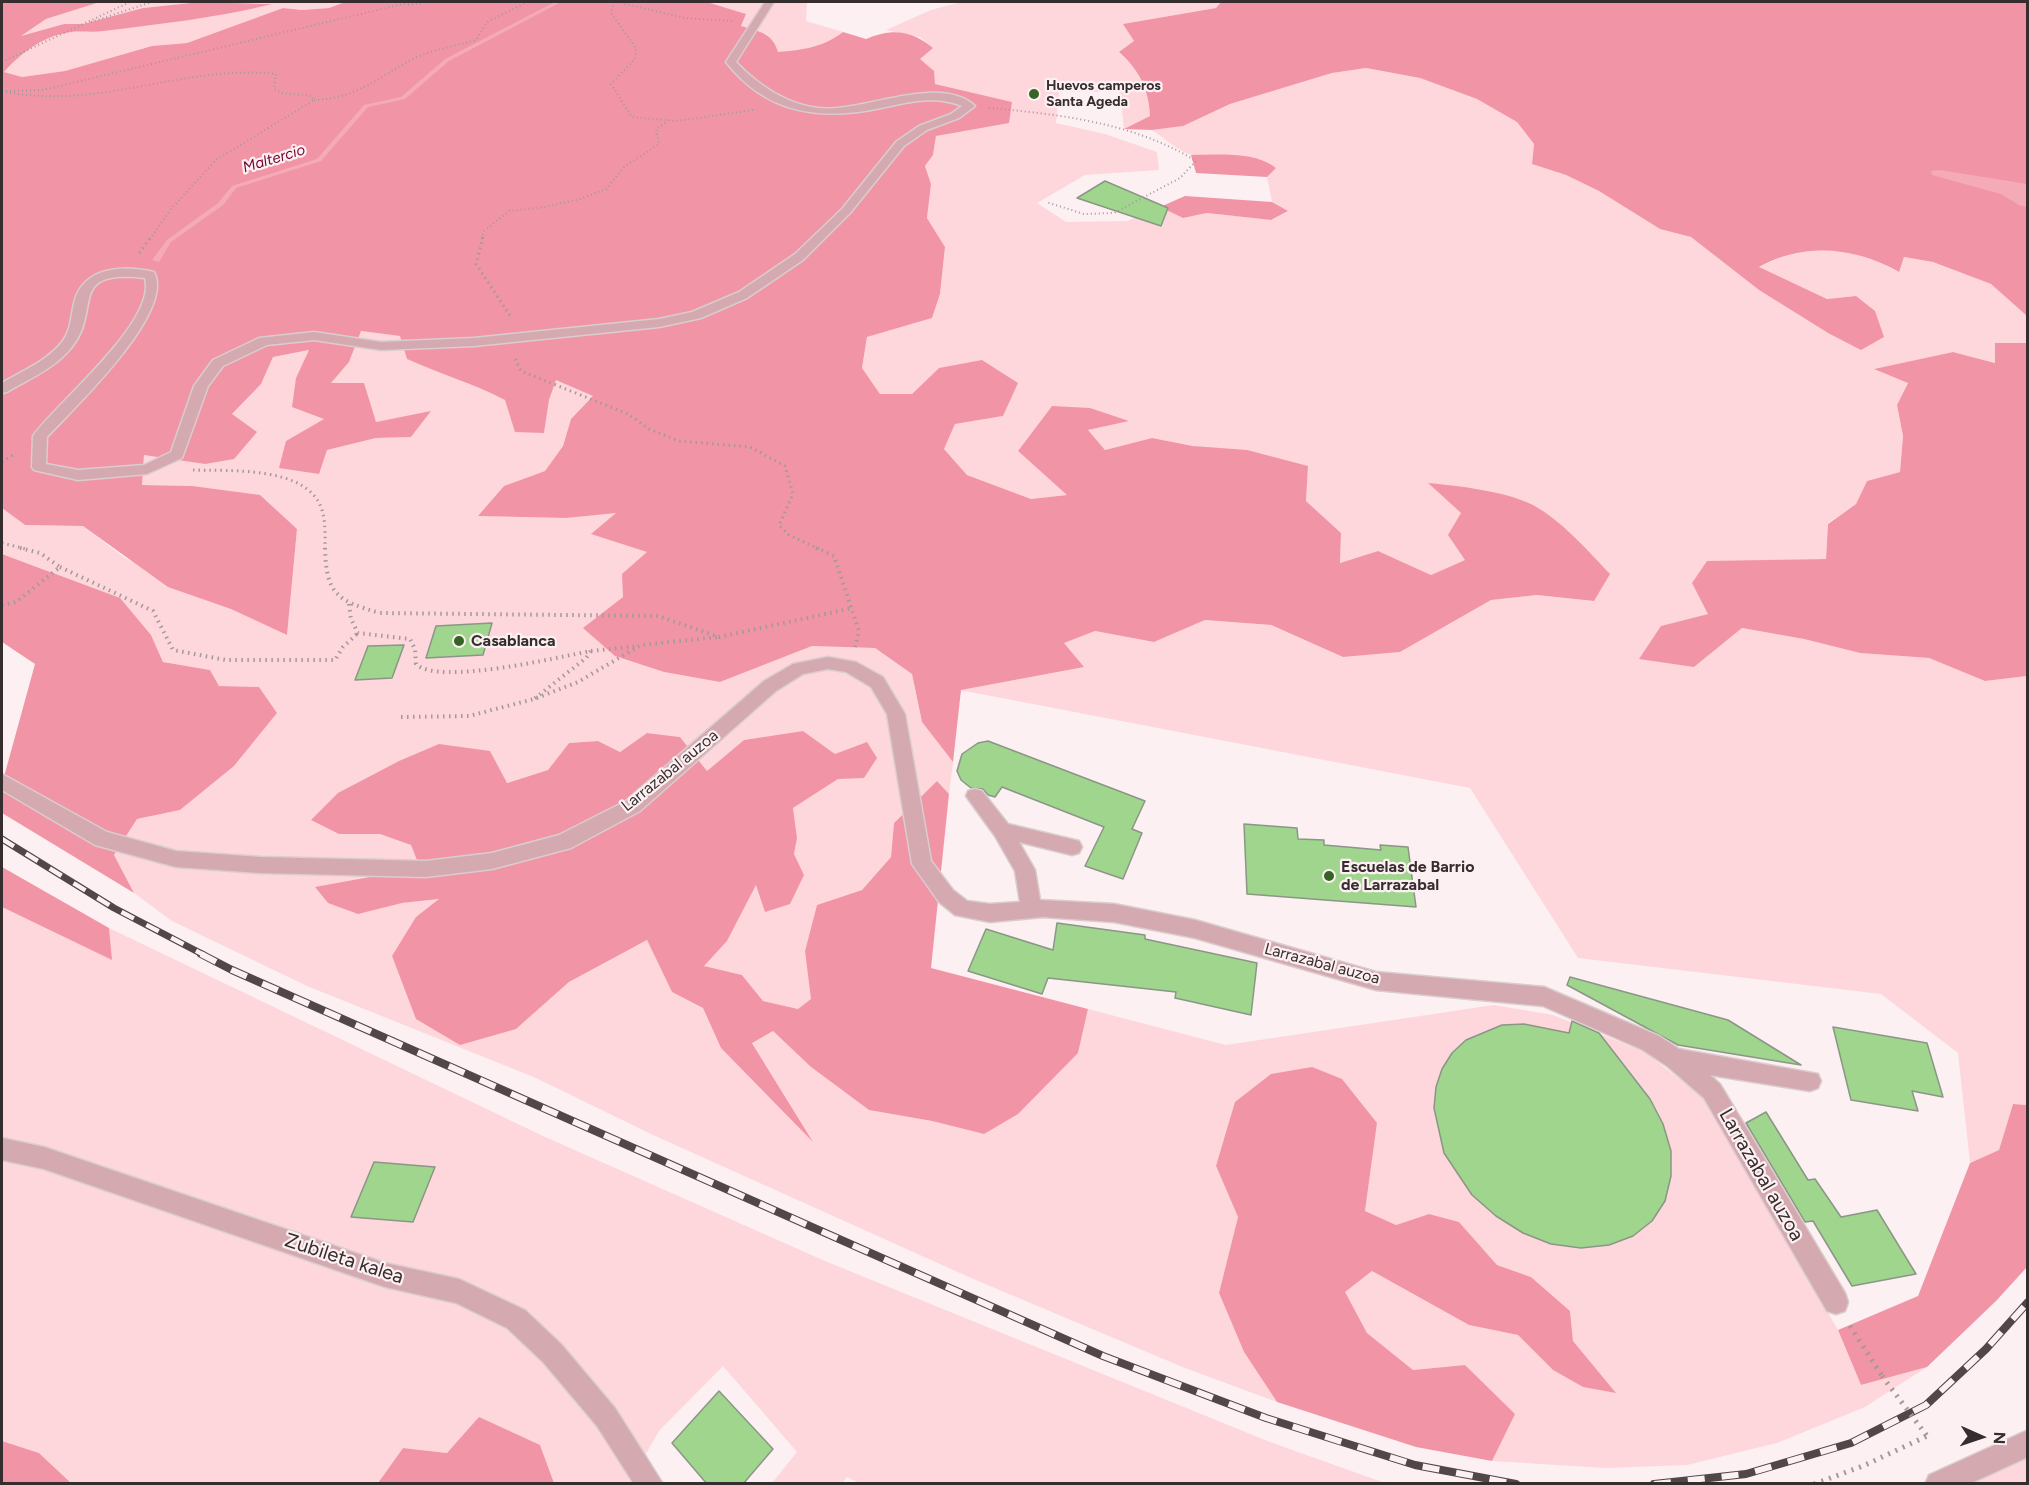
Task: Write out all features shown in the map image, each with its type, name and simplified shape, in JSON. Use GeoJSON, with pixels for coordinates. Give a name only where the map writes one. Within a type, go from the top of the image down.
{"type":"FeatureCollection","features":[{"type":"Feature","properties":{"kind":"street"},"geometry":{"type":"LineString","coordinates":[[769,2],[731,62],[748,81],[790,105],[834,112],[924,95],[951,97],[970,106]]}},
{"type":"Feature","properties":{"kind":"street"},"geometry":{"type":"LineString","coordinates":[[2,389],[50,359],[66,345],[76,328],[83,294],[94,279],[120,271],[150,274],[153,290],[147,307],[111,360],[40,436],[39,466],[78,475],[147,469],[177,455],[201,386],[218,363],[264,341],[314,336],[381,346],[514,338],[659,323],[696,315],[743,295],[799,257],[846,211],[900,144],[923,128],[955,116],[970,106]]}},
{"type":"Feature","properties":{"kind":"street","name":"Larrazabal auzoa"},"geometry":{"type":"LineString","coordinates":[[2,781],[102,838],[176,859],[260,865],[426,869],[492,861],[564,842],[633,806],[770,686],[799,668],[828,663],[850,666],[877,682],[896,714],[922,864],[940,888],[962,909],[990,914],[1031,909],[1114,913],[1196,929],[1376,981],[1544,997],[1651,1043],[1675,1059],[1712,1091],[1836,1302]]}},
{"type":"Feature","properties":{"kind":"street"},"geometry":{"type":"LineString","coordinates":[[975,796],[1002,830],[1025,870],[1031,909]]}},
{"type":"Feature","properties":{"kind":"street"},"geometry":{"type":"LineString","coordinates":[[1002,830],[1072,848]]}},
{"type":"Feature","properties":{"kind":"street","name":"Larrazabal auzoa"},"geometry":{"type":"LineString","coordinates":[[1675,1059],[1810,1081]]}},
{"type":"Feature","properties":{"kind":"street","name":"Zubileta kalea"},"geometry":{"type":"LineString","coordinates":[[2,1149],[44,1158],[385,1275],[459,1291],[516,1319],[552,1353],[606,1417],[650,1484]]}},
{"type":"Feature","properties":{"kind":"street"},"geometry":{"type":"LineString","coordinates":[[1938,1484],[2028,1443]]}},
{"type":"Feature","properties":{"kind":"path"},"geometry":{"type":"LineString","coordinates":[[2,62],[130,2]]}},
{"type":"Feature","properties":{"kind":"path"},"geometry":{"type":"LineString","coordinates":[[72,29],[152,2]]}},
{"type":"Feature","properties":{"kind":"path"},"geometry":{"type":"LineString","coordinates":[[6,92],[43,90],[411,2]]}},
{"type":"Feature","properties":{"kind":"path"},"geometry":{"type":"LineString","coordinates":[[384,8],[429,2]]}},
{"type":"Feature","properties":{"kind":"path"},"geometry":{"type":"LineString","coordinates":[[120,271],[140,252],[171,209],[192,189],[216,160],[314,100],[346,98],[371,87],[421,56],[476,40],[487,22],[527,2]]}},
{"type":"Feature","properties":{"kind":"path"},"geometry":{"type":"LineString","coordinates":[[756,24],[685,18],[615,2],[611,13],[636,48],[634,59],[611,84],[623,99],[632,117],[648,122],[790,105]]}},
{"type":"Feature","properties":{"kind":"path"},"geometry":{"type":"LineString","coordinates":[[2,91],[49,98],[97,95],[205,75],[266,72],[276,74],[274,89],[282,93],[312,96],[314,100]]}},
{"type":"Feature","properties":{"kind":"path"},"geometry":{"type":"LineString","coordinates":[[970,106],[1018,110],[1147,135],[1196,161],[1188,175],[1142,195],[1126,209],[1112,214],[1094,216],[1046,202]]}},
{"type":"Feature","properties":{"kind":"path"},"geometry":{"type":"LineString","coordinates":[[668,121],[656,129],[659,144],[624,167],[606,189],[580,199],[545,207],[509,211],[484,231],[476,264],[496,298],[514,321],[514,338],[509,345],[521,371],[627,414],[649,429],[679,441],[750,447],[785,466],[793,494],[779,525],[789,535],[834,556],[859,631],[850,666]]}},
{"type":"Feature","properties":{"kind":"path"},"geometry":{"type":"LineString","coordinates":[[147,469],[254,471],[287,479],[311,491],[323,508],[324,561],[330,586],[350,604],[381,613],[658,616],[719,637]]}},
{"type":"Feature","properties":{"kind":"path"},"geometry":{"type":"LineString","coordinates":[[2,543],[40,553],[60,567],[153,611],[173,650],[226,660],[335,660],[343,647],[358,633],[410,639],[416,649],[416,664],[424,671],[440,674],[591,651],[719,637],[853,608]]}},
{"type":"Feature","properties":{"kind":"path"},"geometry":{"type":"LineString","coordinates":[[2,605],[16,602],[60,567]]}},
{"type":"Feature","properties":{"kind":"path"},"geometry":{"type":"LineString","coordinates":[[350,604],[351,619],[358,633]]}},
{"type":"Feature","properties":{"kind":"path"},"geometry":{"type":"LineString","coordinates":[[401,717],[469,716],[534,699],[578,682],[641,645]]}},
{"type":"Feature","properties":{"kind":"path"},"geometry":{"type":"LineString","coordinates":[[534,699],[586,658],[591,651]]}},
{"type":"Feature","properties":{"kind":"path"},"geometry":{"type":"LineString","coordinates":[[1814,1484],[1863,1466],[1927,1436],[1882,1376],[1836,1302]]}},
{"type":"Feature","properties":{"kind":"shaded area"},"geometry":{"type":"Polygon","coordinates":[[[2,2],[100,2],[46,19],[21,36],[64,24],[83,24],[143,8],[200,2],[272,4],[188,20],[57,35],[32,47],[4,72],[22,77],[65,71],[152,46],[187,43],[283,8],[302,10],[329,8],[345,2],[707,2],[746,14],[741,26],[759,31],[769,37],[778,52],[812,47],[843,32],[866,39],[884,33],[909,34],[933,48],[920,59],[934,71],[935,84],[1012,102],[1009,123],[936,136],[933,155],[925,166],[931,184],[927,218],[945,247],[940,294],[932,318],[867,337],[862,368],[880,394],[912,394],[939,368],[982,360],[1018,383],[1003,416],[955,424],[944,449],[967,475],[1031,499],[1067,495],[1018,451],[1052,406],[1090,408],[1129,421],[1088,430],[1105,450],[1152,438],[1193,446],[1247,450],[1308,466],[1306,501],[1341,533],[1340,563],[1378,551],[1431,575],[1465,560],[1448,535],[1461,513],[1428,483],[1496,493],[1533,505],[1564,528],[1610,574],[1594,601],[1537,595],[1491,600],[1400,652],[1343,657],[1271,625],[1205,620],[1154,642],[1095,631],[1064,643],[1084,667],[961,690],[953,762],[922,722],[912,674],[875,648],[812,646],[720,682],[664,672],[615,656],[583,628],[623,597],[622,574],[647,552],[591,534],[616,513],[566,518],[478,516],[504,486],[545,471],[563,446],[571,419],[593,396],[556,380],[549,400],[544,433],[515,432],[505,400],[407,359],[400,336],[361,331],[349,362],[331,383],[364,383],[376,422],[431,411],[411,437],[376,438],[327,450],[319,474],[279,468],[286,441],[324,419],[292,407],[296,378],[309,350],[273,357],[261,384],[232,414],[257,432],[234,459],[205,464],[144,455],[142,485],[192,486],[260,495],[297,529],[287,635],[231,609],[168,587],[83,526],[25,525],[2,508],[2,2]]]}},
{"type":"Feature","properties":{"kind":"shaded area"},"geometry":{"type":"Polygon","coordinates":[[[100,2],[200,2],[143,8],[83,24],[64,24],[18,37],[46,19],[100,2]]]}},
{"type":"Feature","properties":{"kind":"shaded area"},"geometry":{"type":"Polygon","coordinates":[[[255,2],[345,2],[329,8],[302,10],[283,8],[187,43],[152,46],[65,71],[22,77],[4,72],[32,48],[56,35],[188,20],[270,4],[255,2]]]}},
{"type":"Feature","properties":{"kind":"shaded area"},"geometry":{"type":"Polygon","coordinates":[[[707,2],[807,2],[806,21],[843,32],[801,51],[783,53],[762,43],[741,26],[746,14],[707,2]]]}},
{"type":"Feature","properties":{"kind":"shaded area"},"geometry":{"type":"Polygon","coordinates":[[[961,2],[1221,2],[1216,8],[1124,24],[1134,41],[1119,53],[1142,81],[1148,97],[1150,116],[1124,129],[1120,92],[1059,92],[1056,123],[1105,134],[1157,152],[1159,170],[1085,175],[1037,203],[1066,222],[1127,221],[1160,207],[1183,218],[1207,213],[1271,220],[1287,212],[1272,202],[1267,177],[1276,168],[1267,162],[1246,157],[1192,155],[1177,148],[1152,130],[1182,126],[1230,104],[1332,73],[1366,68],[1420,78],[1477,99],[1517,122],[1534,144],[1532,164],[1566,175],[1599,191],[1660,229],[1691,237],[1759,290],[1828,333],[1856,296],[1827,299],[1758,268],[1793,254],[1829,250],[1864,257],[1898,272],[1904,257],[1933,262],[1991,284],[2027,316],[2027,343],[1995,343],[1996,363],[1953,352],[1875,369],[1908,382],[1897,405],[1903,436],[1900,472],[1867,481],[1856,504],[1828,523],[1826,559],[1707,562],[1708,614],[1662,626],[1694,667],[1742,628],[1804,639],[1860,653],[1929,658],[1985,681],[2027,676],[2027,1105],[2013,1104],[1999,1150],[1970,1163],[1958,1053],[1881,994],[1578,958],[1470,788],[960,690],[1083,667],[1063,643],[1095,631],[1154,642],[1205,620],[1270,625],[1343,657],[1400,652],[1491,600],[1537,595],[1594,601],[1429,484],[1461,513],[1465,560],[1431,575],[1378,551],[1340,563],[1341,533],[1306,501],[1308,467],[1152,438],[1105,450],[1088,430],[1128,421],[1052,406],[1018,451],[1068,495],[1031,499],[967,475],[944,449],[955,424],[1003,416],[1017,382],[939,368],[912,394],[880,394],[862,368],[867,337],[932,318],[940,294],[945,247],[927,218],[931,184],[925,166],[933,155],[936,136],[967,129],[1011,102],[935,84],[919,59],[932,48],[920,37],[886,30],[931,10],[961,2]]]}},
{"type":"Feature","properties":{"kind":"shaded area"},"geometry":{"type":"Polygon","coordinates":[[[1221,2],[2027,2],[2027,316],[1991,284],[1933,262],[1904,257],[1899,272],[1865,257],[1847,253],[1812,251],[1776,259],[1759,267],[1827,299],[1856,296],[1875,311],[1884,337],[1861,350],[1828,333],[1759,290],[1691,237],[1660,229],[1599,191],[1566,175],[1532,164],[1534,144],[1517,122],[1477,99],[1420,78],[1366,68],[1332,73],[1230,104],[1183,126],[1152,130],[1124,129],[1150,116],[1148,97],[1142,81],[1119,52],[1134,41],[1123,24],[1216,8],[1221,2]]]}},
{"type":"Feature","properties":{"kind":"shaded area"},"geometry":{"type":"Polygon","coordinates":[[[1191,155],[1247,156],[1276,168],[1267,177],[1196,173],[1191,155]]]}},
{"type":"Feature","properties":{"kind":"shaded area"},"geometry":{"type":"Polygon","coordinates":[[[1940,170],[2027,184],[2027,207],[2001,194],[1932,175],[1931,171],[1940,170]]]}},
{"type":"Feature","properties":{"kind":"shaded area"},"geometry":{"type":"Polygon","coordinates":[[[1185,196],[1272,202],[1288,211],[1271,220],[1207,213],[1183,218],[1160,207],[1185,196]]]}},
{"type":"Feature","properties":{"kind":"shaded area"},"geometry":{"type":"Polygon","coordinates":[[[360,331],[401,336],[407,359],[494,393],[544,433],[549,400],[556,379],[594,396],[571,419],[563,446],[545,471],[504,486],[479,516],[566,518],[618,512],[592,534],[648,551],[623,597],[615,656],[664,672],[720,682],[812,646],[875,648],[912,674],[922,722],[953,762],[949,794],[937,781],[894,823],[891,857],[862,890],[817,905],[805,951],[812,999],[798,1009],[763,1001],[742,975],[703,966],[727,941],[756,884],[804,875],[794,854],[797,838],[793,808],[838,779],[835,754],[803,731],[744,740],[707,771],[680,737],[647,733],[620,752],[598,741],[569,743],[548,770],[339,834],[380,834],[411,845],[425,878],[381,875],[402,903],[440,899],[392,956],[404,986],[516,1029],[569,982],[647,940],[672,992],[703,1008],[721,1048],[811,1139],[752,1042],[773,1031],[811,1067],[869,1110],[932,1121],[984,1134],[1078,1053],[1088,1009],[1226,1045],[1494,1005],[1553,1015],[1645,1052],[1702,1097],[1838,1330],[1861,1385],[1927,1367],[1865,1407],[1777,1443],[1687,1465],[1606,1468],[1492,1461],[1514,1414],[1465,1365],[1413,1370],[1367,1333],[1344,1292],[1372,1271],[1469,1325],[1518,1335],[1553,1370],[1583,1387],[1615,1392],[1573,1341],[1570,1311],[1531,1277],[1497,1265],[1459,1222],[1429,1214],[1396,1225],[1365,1211],[1377,1123],[1216,1166],[1238,1217],[1219,1293],[1244,1352],[1277,1402],[1185,1368],[971,1278],[653,1135],[536,1078],[307,986],[172,921],[134,893],[114,855],[137,819],[180,810],[234,766],[277,713],[259,687],[219,686],[210,670],[163,662],[151,635],[46,570],[2,554],[2,508],[25,525],[83,526],[125,558],[287,635],[297,529],[192,486],[142,485],[144,454],[205,464],[232,414],[261,384],[273,357],[310,350],[296,378],[325,419],[286,441],[327,450],[376,438],[411,437],[430,412],[376,422],[370,406],[330,383],[349,362],[360,331]]]}},
{"type":"Feature","properties":{"kind":"shaded area"},"geometry":{"type":"Polygon","coordinates":[[[1995,343],[2027,343],[2027,676],[1985,681],[1929,658],[1860,653],[1804,639],[1742,628],[1694,667],[1639,659],[1661,626],[1708,614],[1692,583],[1707,561],[1826,559],[1828,524],[1856,504],[1867,481],[1900,472],[1903,436],[1897,405],[1908,383],[1874,369],[1953,352],[1995,363],[1995,343]]]}},
{"type":"Feature","properties":{"kind":"shaded area"},"geometry":{"type":"Polygon","coordinates":[[[2,554],[120,598],[151,635],[163,662],[210,670],[219,686],[259,687],[277,713],[234,766],[180,810],[137,819],[114,855],[134,893],[2,813],[2,784],[35,664],[2,642],[2,554]]]}},
{"type":"Feature","properties":{"kind":"shaded area"},"geometry":{"type":"Polygon","coordinates":[[[803,731],[835,754],[867,742],[877,758],[864,778],[838,779],[793,808],[797,838],[794,854],[804,875],[790,904],[765,912],[756,885],[727,941],[704,966],[742,975],[763,1001],[798,1009],[811,999],[805,951],[817,905],[862,890],[891,857],[894,823],[937,781],[949,794],[931,968],[1088,1009],[1078,1053],[1018,1114],[984,1134],[932,1121],[869,1110],[811,1067],[773,1031],[752,1043],[813,1142],[721,1048],[703,1008],[672,992],[647,940],[569,982],[516,1029],[460,1045],[416,1019],[392,956],[416,917],[439,899],[402,903],[358,914],[328,903],[315,887],[381,875],[424,878],[411,845],[380,834],[339,834],[311,820],[338,793],[399,761],[439,744],[490,751],[507,783],[548,770],[569,743],[598,741],[620,752],[647,733],[680,737],[707,771],[744,740],[803,731]]]}},
{"type":"Feature","properties":{"kind":"shaded area"},"geometry":{"type":"Polygon","coordinates":[[[2,867],[109,928],[112,960],[2,907],[2,867]]]}},
{"type":"Feature","properties":{"kind":"shaded area"},"geometry":{"type":"Polygon","coordinates":[[[2,907],[111,959],[109,928],[543,1136],[825,1261],[1270,1442],[1385,1483],[861,1484],[847,1477],[842,1483],[772,1483],[797,1452],[723,1366],[659,1431],[629,1483],[554,1483],[540,1445],[447,1453],[403,1448],[378,1483],[71,1483],[39,1453],[2,1441],[2,907]]]}},
{"type":"Feature","properties":{"kind":"shaded area"},"geometry":{"type":"Polygon","coordinates":[[[1312,1067],[1342,1079],[1377,1123],[1365,1211],[1396,1225],[1429,1214],[1459,1222],[1497,1265],[1531,1277],[1570,1311],[1573,1341],[1616,1393],[1583,1387],[1553,1370],[1518,1335],[1469,1325],[1372,1271],[1345,1292],[1367,1333],[1413,1370],[1465,1365],[1515,1414],[1492,1461],[1416,1447],[1277,1402],[1244,1352],[1219,1293],[1238,1217],[1216,1166],[1235,1102],[1271,1074],[1312,1067]]]}},
{"type":"Feature","properties":{"kind":"shaded area"},"geometry":{"type":"Polygon","coordinates":[[[2013,1104],[2027,1105],[2027,1267],[1996,1301],[1927,1367],[1861,1385],[1838,1330],[1918,1296],[1970,1163],[1999,1150],[2013,1104]]]}},
{"type":"Feature","properties":{"kind":"shaded area"},"geometry":{"type":"Polygon","coordinates":[[[479,1417],[540,1445],[554,1483],[378,1483],[403,1448],[447,1453],[479,1417]]]}},
{"type":"Feature","properties":{"kind":"shaded area"},"geometry":{"type":"Polygon","coordinates":[[[2,1441],[39,1453],[71,1483],[2,1483],[2,1441]]]}},
{"type":"Feature","properties":{"kind":"shaded area"},"geometry":{"type":"Polygon","coordinates":[[[2027,1455],[2027,1483],[1960,1483],[2027,1455]]]}},
{"type":"Feature","properties":{"kind":"building"},"geometry":{"type":"Polygon","coordinates":[[[1105,181],[1168,208],[1161,226],[1077,198],[1105,181]]]}},
{"type":"Feature","properties":{"kind":"building","name":"Casablanca"},"geometry":{"type":"Polygon","coordinates":[[[492,623],[483,655],[426,658],[436,626],[492,623]]]}},
{"type":"Feature","properties":{"kind":"building"},"geometry":{"type":"Polygon","coordinates":[[[404,645],[392,678],[355,680],[368,646],[404,645]]]}},
{"type":"Feature","properties":{"kind":"building"},"geometry":{"type":"Polygon","coordinates":[[[988,741],[1145,801],[1132,829],[1142,833],[1123,879],[1085,866],[1104,827],[1002,787],[995,797],[988,795],[983,789],[971,788],[961,780],[957,771],[962,754],[978,743],[988,741]]]}},
{"type":"Feature","properties":{"kind":"building","name":"Escuelas de Barrio de Larrazabal"},"geometry":{"type":"Polygon","coordinates":[[[1244,824],[1297,828],[1298,839],[1324,840],[1324,845],[1381,850],[1380,845],[1408,847],[1416,907],[1247,894],[1244,824]]]}},
{"type":"Feature","properties":{"kind":"building"},"geometry":{"type":"Polygon","coordinates":[[[1057,923],[1145,935],[1145,939],[1257,963],[1251,1015],[1175,998],[1176,992],[1048,978],[1042,994],[968,971],[986,929],[1053,950],[1057,923]]]}},
{"type":"Feature","properties":{"kind":"building"},"geometry":{"type":"Polygon","coordinates":[[[1570,977],[1728,1020],[1801,1065],[1678,1045],[1567,985],[1570,977]]]}},
{"type":"Feature","properties":{"kind":"building"},"geometry":{"type":"Polygon","coordinates":[[[1572,1021],[1599,1033],[1650,1099],[1663,1124],[1671,1151],[1671,1176],[1665,1201],[1652,1221],[1633,1236],[1609,1245],[1581,1248],[1551,1244],[1523,1233],[1496,1216],[1472,1195],[1444,1153],[1434,1108],[1436,1087],[1442,1069],[1452,1053],[1466,1040],[1502,1025],[1524,1024],[1569,1033],[1572,1021]]]}},
{"type":"Feature","properties":{"kind":"building"},"geometry":{"type":"Polygon","coordinates":[[[1833,1027],[1927,1043],[1943,1097],[1912,1091],[1918,1111],[1851,1100],[1833,1027]]]}},
{"type":"Feature","properties":{"kind":"building"},"geometry":{"type":"Polygon","coordinates":[[[1766,1112],[1808,1180],[1815,1179],[1841,1217],[1877,1210],[1916,1274],[1852,1286],[1813,1221],[1805,1222],[1746,1123],[1766,1112]]]}},
{"type":"Feature","properties":{"kind":"building"},"geometry":{"type":"Polygon","coordinates":[[[374,1162],[435,1167],[413,1222],[351,1217],[374,1162]]]}},
{"type":"Feature","properties":{"kind":"building"},"geometry":{"type":"Polygon","coordinates":[[[719,1391],[773,1449],[743,1484],[707,1484],[672,1443],[719,1391]]]}},
{"type":"Feature","properties":{"kind":"waterway","name":"Maltercio"},"geometry":{"type":"LineString","coordinates":[[156,260],[169,241],[213,211],[234,187],[319,160],[366,106],[403,98],[447,60],[558,2]]}},
{"type":"Feature","properties":{"kind":"railway"},"geometry":{"type":"LineString","coordinates":[[2,839],[114,908],[204,955]]}},
{"type":"Feature","properties":{"kind":"railway"},"geometry":{"type":"LineString","coordinates":[[201,954],[232,970],[1103,1356],[1266,1418],[1415,1465],[1516,1484]]}},
{"type":"Feature","properties":{"kind":"railway"},"geometry":{"type":"LineString","coordinates":[[1654,1484],[1746,1474],[1851,1443],[1926,1405],[1986,1349],[2028,1302]]}},
{"type":"Feature","properties":{"kind":"place","name":"Huevos camperos Santa Ageda"},"geometry":{"type":"Point","coordinates":[1034,94]}},
{"type":"Feature","properties":{"kind":"place","name":"Casablanca"},"geometry":{"type":"Point","coordinates":[459,641]}},
{"type":"Feature","properties":{"kind":"place","name":"Escuelas de Barrio de Larrazabal"},"geometry":{"type":"Point","coordinates":[1329,876]}}]}
